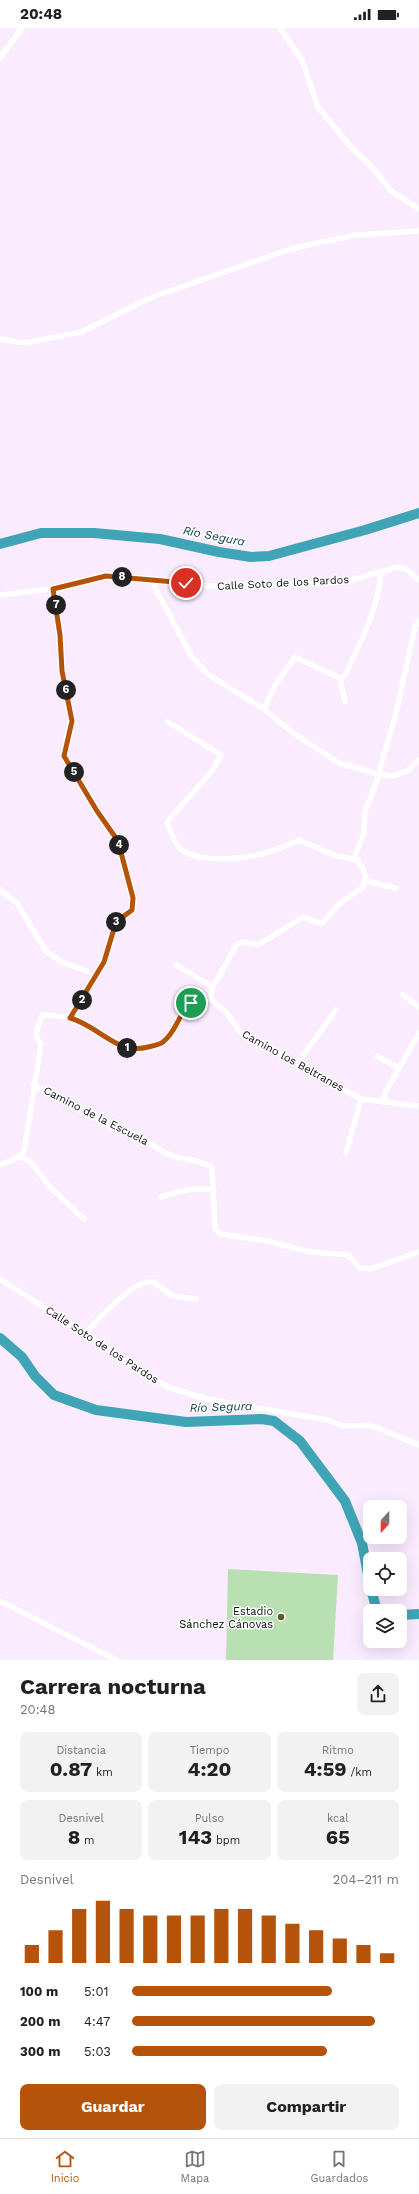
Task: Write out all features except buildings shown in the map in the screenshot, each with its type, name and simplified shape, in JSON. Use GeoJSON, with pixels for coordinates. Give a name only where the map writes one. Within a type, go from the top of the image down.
{"type":"FeatureCollection","features":[{"type":"Feature","properties":{"kind":"street"},"geometry":{"type":"LineString","coordinates":[[0,58],[22,28]]}},
{"type":"Feature","properties":{"kind":"street"},"geometry":{"type":"LineString","coordinates":[[280,28],[302,60],[318,107],[351,147],[372,167],[391,191],[419,209]]}},
{"type":"Feature","properties":{"kind":"street"},"geometry":{"type":"LineString","coordinates":[[0,339],[25,343],[81,332],[150,298],[290,249],[355,235],[419,231]]}},
{"type":"Feature","properties":{"kind":"street","name":"Calle Soto de los Pardos"},"geometry":{"type":"LineString","coordinates":[[0,595],[53,589],[106,576],[153,579],[220,587],[344,582],[398,567],[406,569],[419,580]]}},
{"type":"Feature","properties":{"kind":"street"},"geometry":{"type":"LineString","coordinates":[[340,678],[345,676],[368,622],[380,585],[381,572]]}},
{"type":"Feature","properties":{"kind":"street"},"geometry":{"type":"LineString","coordinates":[[153,579],[154,586],[192,657],[209,675],[264,709],[293,733],[338,763],[378,774],[394,776],[407,771],[419,760]]}},
{"type":"Feature","properties":{"kind":"street"},"geometry":{"type":"LineString","coordinates":[[53,589],[60,635],[62,671],[72,721],[64,756],[97,811],[118,841],[133,898],[132,910],[116,922],[104,962],[70,1018]]}},
{"type":"Feature","properties":{"kind":"street"},"geometry":{"type":"LineString","coordinates":[[356,860],[355,856],[364,833],[365,812],[396,713],[415,627],[419,621]]}},
{"type":"Feature","properties":{"kind":"street"},"geometry":{"type":"LineString","coordinates":[[264,709],[275,686],[295,657],[340,678]]}},
{"type":"Feature","properties":{"kind":"street"},"geometry":{"type":"LineString","coordinates":[[340,678],[345,701]]}},
{"type":"Feature","properties":{"kind":"street"},"geometry":{"type":"LineString","coordinates":[[0,1165],[24,1152],[33,1085],[41,1046],[36,1034],[42,1015],[70,1018],[81,1021],[123,1048],[140,1050],[162,1043],[174,1031],[184,1009],[191,1003],[210,999],[213,986],[237,944],[244,942],[258,944],[303,917],[322,924],[338,905],[363,887],[366,878],[364,869],[356,860],[334,855],[299,840],[264,853],[236,858],[208,858],[189,855],[179,847],[167,822],[212,771],[221,755],[168,722]]}},
{"type":"Feature","properties":{"kind":"street"},"geometry":{"type":"LineString","coordinates":[[365,881],[396,888]]}},
{"type":"Feature","properties":{"kind":"street"},"geometry":{"type":"LineString","coordinates":[[0,890],[17,903],[45,950],[61,962],[87,971]]}},
{"type":"Feature","properties":{"kind":"street"},"geometry":{"type":"LineString","coordinates":[[176,965],[213,986]]}},
{"type":"Feature","properties":{"kind":"street"},"geometry":{"type":"LineString","coordinates":[[403,995],[419,1007]]}},
{"type":"Feature","properties":{"kind":"street","name":"Camino los Beltranes"},"geometry":{"type":"LineString","coordinates":[[210,999],[227,1013],[240,1032],[361,1099],[419,1106]]}},
{"type":"Feature","properties":{"kind":"street"},"geometry":{"type":"LineString","coordinates":[[297,1064],[336,1010]]}},
{"type":"Feature","properties":{"kind":"street"},"geometry":{"type":"LineString","coordinates":[[383,1101],[386,1091],[398,1068],[419,1033]]}},
{"type":"Feature","properties":{"kind":"street"},"geometry":{"type":"LineString","coordinates":[[377,1056],[398,1068]]}},
{"type":"Feature","properties":{"kind":"street","name":"Camino de la Escuela"},"geometry":{"type":"LineString","coordinates":[[33,1085],[116,1129],[126,1129],[169,1155],[206,1163],[212,1168],[215,1228],[220,1234],[267,1241],[310,1252],[348,1255],[360,1268],[370,1269],[419,1252]]}},
{"type":"Feature","properties":{"kind":"street"},"geometry":{"type":"LineString","coordinates":[[346,1153],[361,1099]]}},
{"type":"Feature","properties":{"kind":"street"},"geometry":{"type":"LineString","coordinates":[[19,1156],[30,1162],[50,1187],[84,1219]]}},
{"type":"Feature","properties":{"kind":"street"},"geometry":{"type":"LineString","coordinates":[[161,1197],[191,1188],[206,1188],[214,1191]]}},
{"type":"Feature","properties":{"kind":"street","name":"Calle Soto de los Pardos"},"geometry":{"type":"LineString","coordinates":[[0,1279],[86,1333],[154,1380],[188,1394],[327,1420],[343,1426],[370,1425],[419,1445]]}},
{"type":"Feature","properties":{"kind":"street"},"geometry":{"type":"LineString","coordinates":[[86,1333],[130,1290],[140,1283],[154,1282],[172,1296],[196,1299]]}},
{"type":"Feature","properties":{"kind":"street"},"geometry":{"type":"LineString","coordinates":[[0,1601],[116,1660]]}},
{"type":"Feature","properties":{"kind":"green space","name":"Estadio Sánchez Cánovas"},"geometry":{"type":"Polygon","coordinates":[[[228,1569],[338,1575],[333,1660],[226,1660],[228,1569]]]}},
{"type":"Feature","properties":{"kind":"waterway","name":"Río Segura"},"geometry":{"type":"LineString","coordinates":[[0,544],[41,533],[94,533],[160,539],[219,552],[251,557],[269,556],[365,530],[419,513]]}},
{"type":"Feature","properties":{"kind":"waterway","name":"Río Segura"},"geometry":{"type":"LineString","coordinates":[[0,1338],[22,1357],[35,1376],[54,1395],[96,1410],[186,1422],[262,1419],[274,1421],[300,1441],[345,1501],[362,1543],[364,1552]]}},
{"type":"Feature","properties":{"kind":"waterway","name":"Río Segura"},"geometry":{"type":"LineString","coordinates":[[373,1596],[375,1604]]}},
{"type":"Feature","properties":{"kind":"waterway","name":"Río Segura"},"geometry":{"type":"LineString","coordinates":[[407,1615],[419,1614]]}},
{"type":"Feature","properties":{"kind":"place","name":"Estadio Sánchez Cánovas"},"geometry":{"type":"Point","coordinates":[281,1617]}},
{"type":"Feature","properties":{"kind":"route"},"geometry":{"type":"LineString","coordinates":[[186,583],[106,576],[53,589],[60,635],[62,671],[72,721],[64,756],[97,811],[118,841],[133,898],[132,910],[116,922],[110,935],[104,962],[70,1018],[81,1021],[123,1048],[140,1050],[162,1043],[174,1031],[184,1009],[191,1003]]}}]}
